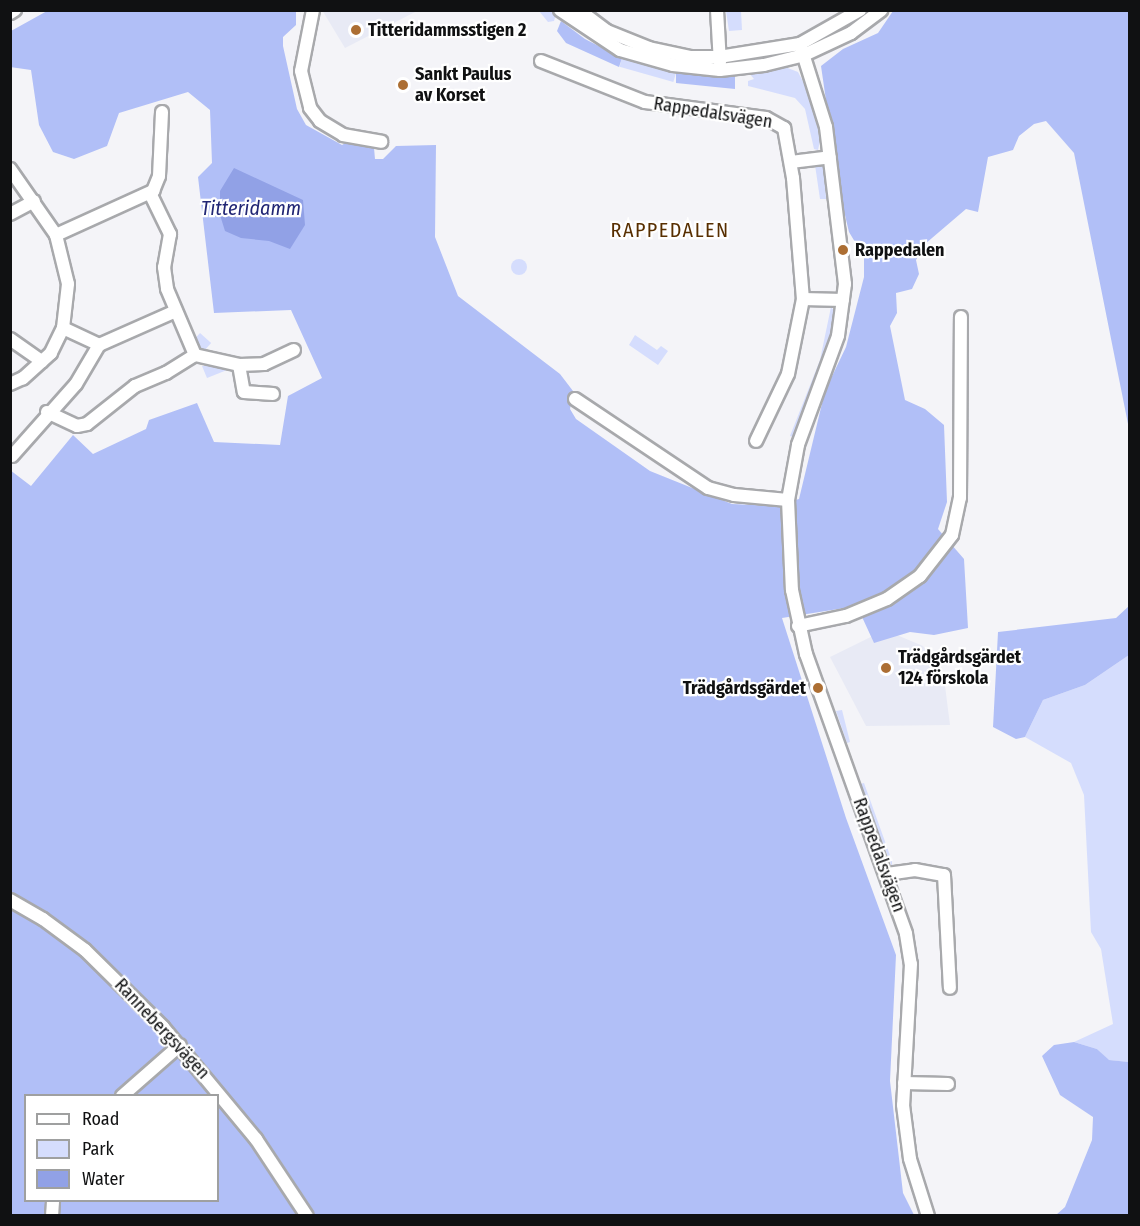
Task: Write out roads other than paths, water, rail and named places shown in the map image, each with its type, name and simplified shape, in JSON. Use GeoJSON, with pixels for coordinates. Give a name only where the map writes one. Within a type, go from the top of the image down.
{"type":"FeatureCollection","features":[{"type":"Feature","properties":{"kind":"street"},"geometry":{"type":"LineString","coordinates":[[10,13],[15,10]]}},
{"type":"Feature","properties":{"kind":"street"},"geometry":{"type":"LineString","coordinates":[[313,10],[301,71],[310,108],[321,121],[343,135],[381,142]]}},
{"type":"Feature","properties":{"kind":"street"},"geometry":{"type":"LineString","coordinates":[[560,10],[620,50],[673,65],[720,70],[764,65],[850,33],[881,10]]}},
{"type":"Feature","properties":{"kind":"street"},"geometry":{"type":"LineString","coordinates":[[579,10],[607,31],[650,48],[692,57],[719,57],[802,49],[860,10]]}},
{"type":"Feature","properties":{"kind":"street"},"geometry":{"type":"LineString","coordinates":[[717,10],[720,70]]}},
{"type":"Feature","properties":{"kind":"street","name":"Rappedalsvägen"},"geometry":{"type":"LineString","coordinates":[[802,49],[821,106],[830,157],[843,250],[843,300],[831,363],[798,445],[788,500],[789,556],[798,626],[818,688],[887,874],[906,934],[911,964],[904,1083],[908,1151],[916,1189],[928,1215]]}},
{"type":"Feature","properties":{"kind":"street","name":"Rappedalsvägen"},"geometry":{"type":"LineString","coordinates":[[541,61],[645,102],[773,120],[786,132],[803,299],[788,374],[756,441]]}},
{"type":"Feature","properties":{"kind":"street"},"geometry":{"type":"LineString","coordinates":[[56,235],[150,193],[159,176],[162,112]]}},
{"type":"Feature","properties":{"kind":"street"},"geometry":{"type":"LineString","coordinates":[[790,162],[830,157]]}},
{"type":"Feature","properties":{"kind":"street"},"geometry":{"type":"LineString","coordinates":[[10,169],[56,235],[68,284],[63,328],[51,353],[23,378],[10,384]]}},
{"type":"Feature","properties":{"kind":"street"},"geometry":{"type":"LineString","coordinates":[[150,193],[170,234],[164,267],[176,311],[195,355]]}},
{"type":"Feature","properties":{"kind":"street"},"geometry":{"type":"LineString","coordinates":[[10,214],[34,201]]}},
{"type":"Feature","properties":{"kind":"street"},"geometry":{"type":"LineString","coordinates":[[803,299],[843,300]]}},
{"type":"Feature","properties":{"kind":"street"},"geometry":{"type":"LineString","coordinates":[[12,456],[47,412],[76,384],[99,345],[176,311]]}},
{"type":"Feature","properties":{"kind":"street"},"geometry":{"type":"LineString","coordinates":[[798,626],[846,616],[887,599],[920,576],[952,535],[960,498],[961,317]]}},
{"type":"Feature","properties":{"kind":"street"},"geometry":{"type":"LineString","coordinates":[[63,328],[99,345]]}},
{"type":"Feature","properties":{"kind":"street"},"geometry":{"type":"LineString","coordinates":[[10,339],[42,361]]}},
{"type":"Feature","properties":{"kind":"street"},"geometry":{"type":"LineString","coordinates":[[47,412],[77,426],[87,424],[135,386],[195,355],[238,365],[264,364],[294,350]]}},
{"type":"Feature","properties":{"kind":"street"},"geometry":{"type":"LineString","coordinates":[[238,365],[244,392],[273,394]]}},
{"type":"Feature","properties":{"kind":"street"},"geometry":{"type":"LineString","coordinates":[[575,399],[708,488],[734,495],[788,500]]}},
{"type":"Feature","properties":{"kind":"street"},"geometry":{"type":"LineString","coordinates":[[887,874],[915,870],[944,875],[950,988]]}},
{"type":"Feature","properties":{"kind":"street","name":"Rannebergsvägen"},"geometry":{"type":"LineString","coordinates":[[10,900],[85,950],[180,1045],[249,1130],[308,1215]]}},
{"type":"Feature","properties":{"kind":"street"},"geometry":{"type":"LineString","coordinates":[[123,1094],[180,1045]]}},
{"type":"Feature","properties":{"kind":"street"},"geometry":{"type":"LineString","coordinates":[[904,1083],[948,1084]]}},
{"type":"Feature","properties":{"kind":"water","name":"Titteridamm"},"geometry":{"type":"Polygon","coordinates":[[[234,168],[303,200],[305,225],[290,249],[269,241],[241,238],[225,231],[220,215],[220,191],[234,168]]]}},
{"type":"Feature","properties":{"kind":"place","name":"Titteridammsstigen 2"},"geometry":{"type":"Point","coordinates":[356,30]}},
{"type":"Feature","properties":{"kind":"place","name":"Sankt Paulus av Korset"},"geometry":{"type":"Point","coordinates":[403,85]}},
{"type":"Feature","properties":{"kind":"place","name":"Rappedalen"},"geometry":{"type":"Point","coordinates":[843,250]}},
{"type":"Feature","properties":{"kind":"place","name":"Trädgårdsgärdet 124 förskola"},"geometry":{"type":"Point","coordinates":[886,668]}},
{"type":"Feature","properties":{"kind":"place","name":"Trädgårdsgärdet"},"geometry":{"type":"Point","coordinates":[818,688]}},
{"type":"Feature","properties":{"kind":"district","name":"RAPPEDALEN"},"geometry":{"type":"Point","coordinates":[670,230]}}]}
